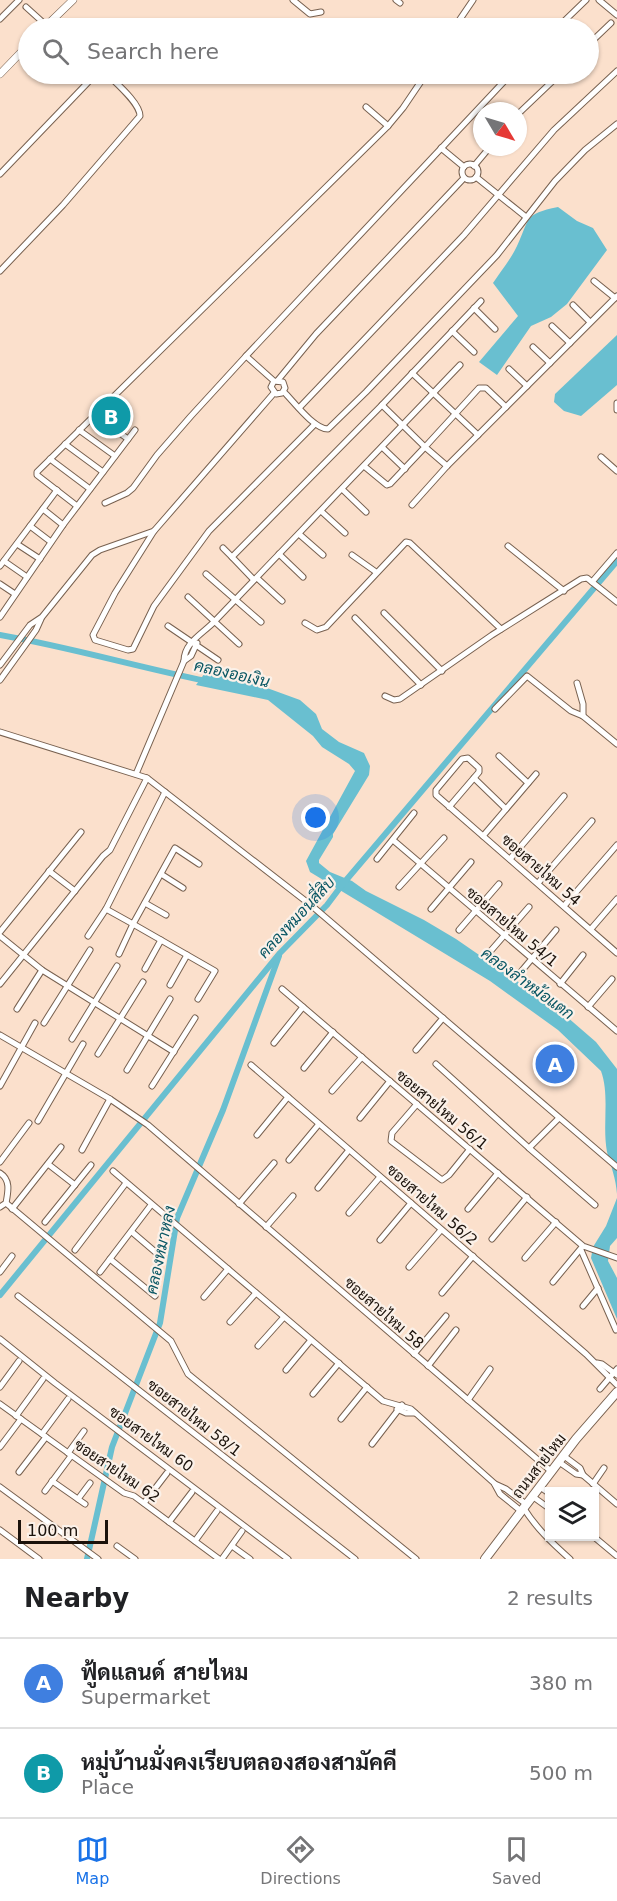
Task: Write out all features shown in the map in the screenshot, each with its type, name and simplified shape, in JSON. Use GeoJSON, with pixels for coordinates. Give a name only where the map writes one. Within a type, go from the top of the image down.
{"type":"FeatureCollection","features":[{"type":"Feature","properties":{"kind":"main road","name":"ถนนสายไหม"},"geometry":{"type":"LineString","coordinates":[[485,1559],[599,1411],[617,1392]]}},
{"type":"Feature","properties":{"kind":"street"},"geometry":{"type":"LineString","coordinates":[[0,19],[19,0]]}},
{"type":"Feature","properties":{"kind":"street"},"geometry":{"type":"LineString","coordinates":[[55,18],[73,0]]}},
{"type":"Feature","properties":{"kind":"street"},"geometry":{"type":"LineString","coordinates":[[293,0],[310,14],[321,12]]}},
{"type":"Feature","properties":{"kind":"street"},"geometry":{"type":"LineString","coordinates":[[461,18],[473,0]]}},
{"type":"Feature","properties":{"kind":"street"},"geometry":{"type":"LineString","coordinates":[[567,18],[586,0]]}},
{"type":"Feature","properties":{"kind":"street"},"geometry":{"type":"LineString","coordinates":[[599,0],[617,15]]}},
{"type":"Feature","properties":{"kind":"street"},"geometry":{"type":"LineString","coordinates":[[26,7],[39,18]]}},
{"type":"Feature","properties":{"kind":"street"},"geometry":{"type":"LineString","coordinates":[[599,34],[611,23]]}},
{"type":"Feature","properties":{"kind":"street"},"geometry":{"type":"LineString","coordinates":[[0,74],[18,55]]}},
{"type":"Feature","properties":{"kind":"street"},"geometry":{"type":"LineString","coordinates":[[299,408],[464,236],[554,130],[617,71]]}},
{"type":"Feature","properties":{"kind":"street"},"geometry":{"type":"LineString","coordinates":[[0,174],[86,84]]}},
{"type":"Feature","properties":{"kind":"street"},"geometry":{"type":"LineString","coordinates":[[0,271],[136,123],[140,111],[116,84]]}},
{"type":"Feature","properties":{"kind":"street"},"geometry":{"type":"LineString","coordinates":[[77,506],[37,475],[37,472],[387,126],[419,84]]}},
{"type":"Feature","properties":{"kind":"street"},"geometry":{"type":"LineString","coordinates":[[105,503],[133,488],[184,423],[502,84]]}},
{"type":"Feature","properties":{"kind":"street"},"geometry":{"type":"LineString","coordinates":[[527,105],[550,84]]}},
{"type":"Feature","properties":{"kind":"street"},"geometry":{"type":"LineString","coordinates":[[366,106],[387,126]]}},
{"type":"Feature","properties":{"kind":"street"},"geometry":{"type":"LineString","coordinates":[[284,392],[315,424],[328,429],[497,255],[555,181],[585,150],[617,123]]}},
{"type":"Feature","properties":{"kind":"street"},"geometry":{"type":"LineString","coordinates":[[441,148],[464,167]]}},
{"type":"Feature","properties":{"kind":"street"},"geometry":{"type":"LineString","coordinates":[[474,166],[482,156]]}},
{"type":"Feature","properties":{"kind":"street"},"geometry":{"type":"LineString","coordinates":[[474,166],[477,171],[476,177]]}},
{"type":"Feature","properties":{"kind":"street"},"geometry":{"type":"LineString","coordinates":[[464,167],[474,166]]}},
{"type":"Feature","properties":{"kind":"street"},"geometry":{"type":"LineString","coordinates":[[464,167],[462,173],[464,178]]}},
{"type":"Feature","properties":{"kind":"street"},"geometry":{"type":"LineString","coordinates":[[476,177],[526,217]]}},
{"type":"Feature","properties":{"kind":"street"},"geometry":{"type":"LineString","coordinates":[[464,178],[470,180],[476,177]]}},
{"type":"Feature","properties":{"kind":"street"},"geometry":{"type":"LineString","coordinates":[[284,392],[278,395],[271,387],[316,334],[464,178]]}},
{"type":"Feature","properties":{"kind":"street"},"geometry":{"type":"LineString","coordinates":[[412,505],[447,466],[616,297],[594,281]]}},
{"type":"Feature","properties":{"kind":"street"},"geometry":{"type":"LineString","coordinates":[[232,557],[481,301]]}},
{"type":"Feature","properties":{"kind":"street"},"geometry":{"type":"LineString","coordinates":[[573,305],[590,322]]}},
{"type":"Feature","properties":{"kind":"street"},"geometry":{"type":"LineString","coordinates":[[474,308],[495,329]]}},
{"type":"Feature","properties":{"kind":"street"},"geometry":{"type":"LineString","coordinates":[[552,326],[570,343]]}},
{"type":"Feature","properties":{"kind":"street"},"geometry":{"type":"LineString","coordinates":[[453,331],[474,352]]}},
{"type":"Feature","properties":{"kind":"street"},"geometry":{"type":"LineString","coordinates":[[533,347],[550,363]]}},
{"type":"Feature","properties":{"kind":"street"},"geometry":{"type":"LineString","coordinates":[[246,356],[276,381],[285,385],[284,392]]}},
{"type":"Feature","properties":{"kind":"street"},"geometry":{"type":"LineString","coordinates":[[136,774],[180,669],[184,661],[191,656],[193,644],[460,365]]}},
{"type":"Feature","properties":{"kind":"street"},"geometry":{"type":"LineString","coordinates":[[509,369],[527,386]]}},
{"type":"Feature","properties":{"kind":"street"},"geometry":{"type":"LineString","coordinates":[[412,373],[478,435]]}},
{"type":"Feature","properties":{"kind":"street"},"geometry":{"type":"LineString","coordinates":[[364,466],[387,485],[405,469],[480,388],[483,387],[506,407]]}},
{"type":"Feature","properties":{"kind":"street"},"geometry":{"type":"LineString","coordinates":[[274,393],[153,531],[114,593],[93,635],[95,640],[128,650],[133,649],[154,606],[209,531],[315,424]]}},
{"type":"Feature","properties":{"kind":"street"},"geometry":{"type":"LineString","coordinates":[[617,403],[617,410]]}},
{"type":"Feature","properties":{"kind":"street"},"geometry":{"type":"LineString","coordinates":[[382,405],[447,466]]}},
{"type":"Feature","properties":{"kind":"street"},"geometry":{"type":"LineString","coordinates":[[94,416],[128,439]]}},
{"type":"Feature","properties":{"kind":"street"},"geometry":{"type":"LineString","coordinates":[[79,430],[115,456]]}},
{"type":"Feature","properties":{"kind":"street"},"geometry":{"type":"LineString","coordinates":[[1,614],[63,525],[135,430]]}},
{"type":"Feature","properties":{"kind":"street"},"geometry":{"type":"LineString","coordinates":[[65,444],[103,472]]}},
{"type":"Feature","properties":{"kind":"street"},"geometry":{"type":"LineString","coordinates":[[382,447],[405,469]]}},
{"type":"Feature","properties":{"kind":"street"},"geometry":{"type":"LineString","coordinates":[[601,457],[617,471]]}},
{"type":"Feature","properties":{"kind":"street"},"geometry":{"type":"LineString","coordinates":[[50,459],[90,489]]}},
{"type":"Feature","properties":{"kind":"street"},"geometry":{"type":"LineString","coordinates":[[342,489],[366,512]]}},
{"type":"Feature","properties":{"kind":"street"},"geometry":{"type":"LineString","coordinates":[[27,577],[2,563],[57,490]]}},
{"type":"Feature","properties":{"kind":"street"},"geometry":{"type":"LineString","coordinates":[[42,509],[63,525]]}},
{"type":"Feature","properties":{"kind":"street"},"geometry":{"type":"LineString","coordinates":[[321,511],[345,533]]}},
{"type":"Feature","properties":{"kind":"street"},"geometry":{"type":"LineString","coordinates":[[30,526],[51,542]]}},
{"type":"Feature","properties":{"kind":"street"},"geometry":{"type":"LineString","coordinates":[[0,680],[34,633],[42,617],[92,555],[153,531]]}},
{"type":"Feature","properties":{"kind":"street"},"geometry":{"type":"LineString","coordinates":[[299,534],[323,555]]}},
{"type":"Feature","properties":{"kind":"street"},"geometry":{"type":"LineString","coordinates":[[305,623],[318,630],[326,627],[406,542],[410,543],[501,629]]}},
{"type":"Feature","properties":{"kind":"street"},"geometry":{"type":"LineString","coordinates":[[17,543],[40,559]]}},
{"type":"Feature","properties":{"kind":"street"},"geometry":{"type":"LineString","coordinates":[[508,546],[564,591]]}},
{"type":"Feature","properties":{"kind":"street"},"geometry":{"type":"LineString","coordinates":[[223,548],[282,601]]}},
{"type":"Feature","properties":{"kind":"street"},"geometry":{"type":"LineString","coordinates":[[593,582],[617,553]]}},
{"type":"Feature","properties":{"kind":"street"},"geometry":{"type":"LineString","coordinates":[[279,554],[303,577]]}},
{"type":"Feature","properties":{"kind":"street"},"geometry":{"type":"LineString","coordinates":[[352,555],[376,573]]}},
{"type":"Feature","properties":{"kind":"street"},"geometry":{"type":"LineString","coordinates":[[206,574],[261,622]]}},
{"type":"Feature","properties":{"kind":"street"},"geometry":{"type":"LineString","coordinates":[[385,696],[394,700],[400,699],[501,629],[584,578],[593,582],[617,602]]}},
{"type":"Feature","properties":{"kind":"street"},"geometry":{"type":"LineString","coordinates":[[0,584],[15,594]]}},
{"type":"Feature","properties":{"kind":"street"},"geometry":{"type":"LineString","coordinates":[[188,597],[239,644]]}},
{"type":"Feature","properties":{"kind":"street"},"geometry":{"type":"LineString","coordinates":[[384,613],[442,670]]}},
{"type":"Feature","properties":{"kind":"street"},"geometry":{"type":"LineString","coordinates":[[0,665],[27,629],[42,617]]}},
{"type":"Feature","properties":{"kind":"street"},"geometry":{"type":"LineString","coordinates":[[355,618],[421,685]]}},
{"type":"Feature","properties":{"kind":"street"},"geometry":{"type":"LineString","coordinates":[[168,626],[218,660]]}},
{"type":"Feature","properties":{"kind":"street"},"geometry":{"type":"LineString","coordinates":[[0,654],[13,662]]}},
{"type":"Feature","properties":{"kind":"street"},"geometry":{"type":"LineString","coordinates":[[495,709],[527,676],[571,711],[583,716],[617,744]]}},
{"type":"Feature","properties":{"kind":"street"},"geometry":{"type":"LineString","coordinates":[[577,683],[584,704],[583,716]]}},
{"type":"Feature","properties":{"kind":"street"},"geometry":{"type":"LineString","coordinates":[[0,732],[147,778],[312,906],[617,1167]]}},
{"type":"Feature","properties":{"kind":"street"},"geometry":{"type":"LineString","coordinates":[[499,756],[528,783]]}},
{"type":"Feature","properties":{"kind":"street"},"geometry":{"type":"LineString","coordinates":[[465,757],[479,768],[474,778],[449,807],[435,793],[465,757]]}},
{"type":"Feature","properties":{"kind":"street"},"geometry":{"type":"LineString","coordinates":[[483,836],[536,774]]}},
{"type":"Feature","properties":{"kind":"street"},"geometry":{"type":"LineString","coordinates":[[0,984],[110,850],[147,778]]}},
{"type":"Feature","properties":{"kind":"street"},"geometry":{"type":"LineString","coordinates":[[474,778],[506,809]]}},
{"type":"Feature","properties":{"kind":"street"},"geometry":{"type":"LineString","coordinates":[[88,936],[106,909],[165,792]]}},
{"type":"Feature","properties":{"kind":"street"},"geometry":{"type":"LineString","coordinates":[[510,860],[564,796]]}},
{"type":"Feature","properties":{"kind":"street","name":"ซอยสายไหม 54"},"geometry":{"type":"LineString","coordinates":[[449,807],[617,953]]}},
{"type":"Feature","properties":{"kind":"street"},"geometry":{"type":"LineString","coordinates":[[376,860],[414,813]]}},
{"type":"Feature","properties":{"kind":"street"},"geometry":{"type":"LineString","coordinates":[[537,883],[592,821]]}},
{"type":"Feature","properties":{"kind":"street"},"geometry":{"type":"LineString","coordinates":[[81,832],[0,934],[42,970],[174,1052]]}},
{"type":"Feature","properties":{"kind":"street"},"geometry":{"type":"LineString","coordinates":[[399,887],[444,838]]}},
{"type":"Feature","properties":{"kind":"street","name":"ซอยสายไหม 54/1"},"geometry":{"type":"LineString","coordinates":[[393,840],[617,1031]]}},
{"type":"Feature","properties":{"kind":"street"},"geometry":{"type":"LineString","coordinates":[[564,906],[617,845]]}},
{"type":"Feature","properties":{"kind":"street"},"geometry":{"type":"LineString","coordinates":[[118,954],[175,848],[199,864]]}},
{"type":"Feature","properties":{"kind":"street"},"geometry":{"type":"LineString","coordinates":[[430,909],[471,862]]}},
{"type":"Feature","properties":{"kind":"street"},"geometry":{"type":"LineString","coordinates":[[49,871],[75,891]]}},
{"type":"Feature","properties":{"kind":"street"},"geometry":{"type":"LineString","coordinates":[[161,874],[183,888]]}},
{"type":"Feature","properties":{"kind":"street"},"geometry":{"type":"LineString","coordinates":[[459,930],[499,884]]}},
{"type":"Feature","properties":{"kind":"street"},"geometry":{"type":"LineString","coordinates":[[591,929],[617,899]]}},
{"type":"Feature","properties":{"kind":"street"},"geometry":{"type":"LineString","coordinates":[[145,903],[166,915]]}},
{"type":"Feature","properties":{"kind":"street"},"geometry":{"type":"LineString","coordinates":[[488,954],[529,907]]}},
{"type":"Feature","properties":{"kind":"street"},"geometry":{"type":"LineString","coordinates":[[106,909],[215,971],[198,999]]}},
{"type":"Feature","properties":{"kind":"street"},"geometry":{"type":"LineString","coordinates":[[519,974],[556,930]]}},
{"type":"Feature","properties":{"kind":"street"},"geometry":{"type":"LineString","coordinates":[[145,969],[161,940]]}},
{"type":"Feature","properties":{"kind":"street"},"geometry":{"type":"LineString","coordinates":[[44,1023],[90,950]]}},
{"type":"Feature","properties":{"kind":"street"},"geometry":{"type":"LineString","coordinates":[[170,985],[187,955]]}},
{"type":"Feature","properties":{"kind":"street"},"geometry":{"type":"LineString","coordinates":[[561,984],[584,956]]}},
{"type":"Feature","properties":{"kind":"street"},"geometry":{"type":"LineString","coordinates":[[72,1039],[117,966]]}},
{"type":"Feature","properties":{"kind":"street"},"geometry":{"type":"LineString","coordinates":[[17,1009],[42,970]]}},
{"type":"Feature","properties":{"kind":"street"},"geometry":{"type":"LineString","coordinates":[[588,1007],[612,979]]}},
{"type":"Feature","properties":{"kind":"street"},"geometry":{"type":"LineString","coordinates":[[98,1054],[143,982]]}},
{"type":"Feature","properties":{"kind":"street","name":"ซอยสายไหม 56/1"},"geometry":{"type":"LineString","coordinates":[[282,989],[584,1248]]}},
{"type":"Feature","properties":{"kind":"street"},"geometry":{"type":"LineString","coordinates":[[127,1070],[170,999]]}},
{"type":"Feature","properties":{"kind":"street"},"geometry":{"type":"LineString","coordinates":[[274,1043],[303,1007]]}},
{"type":"Feature","properties":{"kind":"street"},"geometry":{"type":"LineString","coordinates":[[152,1086],[195,1018]]}},
{"type":"Feature","properties":{"kind":"street"},"geometry":{"type":"LineString","coordinates":[[416,1050],[442,1018]]}},
{"type":"Feature","properties":{"kind":"street"},"geometry":{"type":"LineString","coordinates":[[0,1086],[35,1023]]}},
{"type":"Feature","properties":{"kind":"street"},"geometry":{"type":"LineString","coordinates":[[304,1068],[333,1032]]}},
{"type":"Feature","properties":{"kind":"street","name":"ซอยสายไหม 58"},"geometry":{"type":"LineString","coordinates":[[0,1035],[110,1099],[148,1125],[552,1472]]}},
{"type":"Feature","properties":{"kind":"street"},"geometry":{"type":"LineString","coordinates":[[38,1120],[83,1044]]}},
{"type":"Feature","properties":{"kind":"street"},"geometry":{"type":"LineString","coordinates":[[332,1091],[362,1057]]}},
{"type":"Feature","properties":{"kind":"street"},"geometry":{"type":"LineString","coordinates":[[436,1064],[595,1205]]}},
{"type":"Feature","properties":{"kind":"street","name":"ซอยสายไหม 56/2"},"geometry":{"type":"LineString","coordinates":[[251,1065],[597,1364],[617,1385]]}},
{"type":"Feature","properties":{"kind":"street"},"geometry":{"type":"LineString","coordinates":[[360,1118],[390,1081]]}},
{"type":"Feature","properties":{"kind":"street"},"geometry":{"type":"LineString","coordinates":[[257,1135],[288,1097]]}},
{"type":"Feature","properties":{"kind":"street"},"geometry":{"type":"LineString","coordinates":[[82,1150],[110,1099]]}},
{"type":"Feature","properties":{"kind":"street"},"geometry":{"type":"LineString","coordinates":[[417,1104],[392,1133],[391,1141],[442,1180],[449,1175],[470,1149]]}},
{"type":"Feature","properties":{"kind":"street"},"geometry":{"type":"LineString","coordinates":[[529,1148],[559,1118]]}},
{"type":"Feature","properties":{"kind":"street"},"geometry":{"type":"LineString","coordinates":[[0,1162],[29,1124]]}},
{"type":"Feature","properties":{"kind":"street"},"geometry":{"type":"LineString","coordinates":[[289,1160],[319,1124]]}},
{"type":"Feature","properties":{"kind":"street"},"geometry":{"type":"LineString","coordinates":[[12,1209],[61,1147]]}},
{"type":"Feature","properties":{"kind":"street"},"geometry":{"type":"LineString","coordinates":[[318,1188],[349,1150]]}},
{"type":"Feature","properties":{"kind":"street"},"geometry":{"type":"LineString","coordinates":[[239,1204],[274,1163]]}},
{"type":"Feature","properties":{"kind":"street"},"geometry":{"type":"LineString","coordinates":[[48,1164],[75,1185]]}},
{"type":"Feature","properties":{"kind":"street"},"geometry":{"type":"LineString","coordinates":[[45,1222],[91,1164]]}},
{"type":"Feature","properties":{"kind":"street"},"geometry":{"type":"LineString","coordinates":[[113,1171],[366,1387],[385,1402],[398,1407],[409,1407],[494,1484],[506,1489],[543,1535],[570,1559]]}},
{"type":"Feature","properties":{"kind":"street"},"geometry":{"type":"LineString","coordinates":[[0,1173],[4,1175],[9,1189],[6,1203],[0,1207]]}},
{"type":"Feature","properties":{"kind":"street"},"geometry":{"type":"LineString","coordinates":[[468,1209],[498,1173]]}},
{"type":"Feature","properties":{"kind":"street"},"geometry":{"type":"LineString","coordinates":[[350,1214],[380,1177]]}},
{"type":"Feature","properties":{"kind":"street"},"geometry":{"type":"LineString","coordinates":[[75,1250],[126,1183]]}},
{"type":"Feature","properties":{"kind":"street"},"geometry":{"type":"LineString","coordinates":[[266,1227],[293,1196]]}},
{"type":"Feature","properties":{"kind":"street"},"geometry":{"type":"LineString","coordinates":[[492,1239],[527,1197]]}},
{"type":"Feature","properties":{"kind":"street"},"geometry":{"type":"LineString","coordinates":[[6,1203],[171,1341],[188,1374],[416,1559]]}},
{"type":"Feature","properties":{"kind":"street"},"geometry":{"type":"LineString","coordinates":[[380,1240],[411,1203]]}},
{"type":"Feature","properties":{"kind":"street"},"geometry":{"type":"LineString","coordinates":[[100,1272],[151,1205]]}},
{"type":"Feature","properties":{"kind":"street"},"geometry":{"type":"LineString","coordinates":[[525,1258],[556,1222]]}},
{"type":"Feature","properties":{"kind":"street"},"geometry":{"type":"LineString","coordinates":[[409,1267],[441,1230]]}},
{"type":"Feature","properties":{"kind":"street"},"geometry":{"type":"LineString","coordinates":[[132,1232],[160,1256]]}},
{"type":"Feature","properties":{"kind":"street"},"geometry":{"type":"LineString","coordinates":[[584,1248],[617,1258]]}},
{"type":"Feature","properties":{"kind":"street"},"geometry":{"type":"LineString","coordinates":[[553,1282],[584,1248]]}},
{"type":"Feature","properties":{"kind":"street"},"geometry":{"type":"LineString","coordinates":[[584,1248],[616,1330]]}},
{"type":"Feature","properties":{"kind":"street"},"geometry":{"type":"LineString","coordinates":[[0,1272],[12,1256]]}},
{"type":"Feature","properties":{"kind":"street"},"geometry":{"type":"LineString","coordinates":[[442,1293],[472,1257]]}},
{"type":"Feature","properties":{"kind":"street"},"geometry":{"type":"LineString","coordinates":[[110,1259],[155,1296]]}},
{"type":"Feature","properties":{"kind":"street"},"geometry":{"type":"LineString","coordinates":[[204,1297],[228,1269]]}},
{"type":"Feature","properties":{"kind":"street"},"geometry":{"type":"LineString","coordinates":[[583,1306],[598,1288]]}},
{"type":"Feature","properties":{"kind":"street"},"geometry":{"type":"LineString","coordinates":[[230,1322],[255,1293]]}},
{"type":"Feature","properties":{"kind":"street","name":"ซอยสายไหม 58/1"},"geometry":{"type":"LineString","coordinates":[[18,1296],[356,1559]]}},
{"type":"Feature","properties":{"kind":"street"},"geometry":{"type":"LineString","coordinates":[[414,1354],[446,1316]]}},
{"type":"Feature","properties":{"kind":"street"},"geometry":{"type":"LineString","coordinates":[[258,1346],[284,1317]]}},
{"type":"Feature","properties":{"kind":"street"},"geometry":{"type":"LineString","coordinates":[[428,1366],[456,1330]]}},
{"type":"Feature","properties":{"kind":"street","name":"ซอยสายไหม 60"},"geometry":{"type":"LineString","coordinates":[[0,1339],[288,1559]]}},
{"type":"Feature","properties":{"kind":"street"},"geometry":{"type":"LineString","coordinates":[[286,1370],[311,1340]]}},
{"type":"Feature","properties":{"kind":"street"},"geometry":{"type":"LineString","coordinates":[[0,1387],[19,1361]]}},
{"type":"Feature","properties":{"kind":"street"},"geometry":{"type":"LineString","coordinates":[[313,1394],[339,1364]]}},
{"type":"Feature","properties":{"kind":"street","name":"ซอยสายไหม 56/2"},"geometry":{"type":"LineString","coordinates":[[597,1364],[602,1364],[616,1372],[600,1389]]}},
{"type":"Feature","properties":{"kind":"street"},"geometry":{"type":"LineString","coordinates":[[468,1400],[490,1369]]}},
{"type":"Feature","properties":{"kind":"street"},"geometry":{"type":"LineString","coordinates":[[0,1447],[43,1379]]}},
{"type":"Feature","properties":{"kind":"street"},"geometry":{"type":"LineString","coordinates":[[341,1419],[366,1387]]}},
{"type":"Feature","properties":{"kind":"street"},"geometry":{"type":"LineString","coordinates":[[19,1472],[68,1399]]}},
{"type":"Feature","properties":{"kind":"street","name":"ซอยสายไหม 62"},"geometry":{"type":"LineString","coordinates":[[0,1404],[221,1559]]}},
{"type":"Feature","properties":{"kind":"street"},"geometry":{"type":"LineString","coordinates":[[372,1444],[398,1407]]}},
{"type":"Feature","properties":{"kind":"street"},"geometry":{"type":"LineString","coordinates":[[45,1491],[84,1431]]}},
{"type":"Feature","properties":{"kind":"street"},"geometry":{"type":"LineString","coordinates":[[562,1459],[580,1468],[583,1475],[616,1501]]}},
{"type":"Feature","properties":{"kind":"street"},"geometry":{"type":"LineString","coordinates":[[593,1484],[604,1468]]}},
{"type":"Feature","properties":{"kind":"street"},"geometry":{"type":"LineString","coordinates":[[144,1503],[167,1473]]}},
{"type":"Feature","properties":{"kind":"street"},"geometry":{"type":"LineString","coordinates":[[52,1481],[85,1504]]}},
{"type":"Feature","properties":{"kind":"street"},"geometry":{"type":"LineString","coordinates":[[78,1499],[90,1483]]}},
{"type":"Feature","properties":{"kind":"street"},"geometry":{"type":"LineString","coordinates":[[0,1487],[96,1557]]}},
{"type":"Feature","properties":{"kind":"street"},"geometry":{"type":"LineString","coordinates":[[540,1487],[545,1491]]}},
{"type":"Feature","properties":{"kind":"street"},"geometry":{"type":"LineString","coordinates":[[169,1522],[192,1492]]}},
{"type":"Feature","properties":{"kind":"street"},"geometry":{"type":"LineString","coordinates":[[532,1496],[545,1506]]}},
{"type":"Feature","properties":{"kind":"street"},"geometry":{"type":"LineString","coordinates":[[195,1541],[217,1511]]}},
{"type":"Feature","properties":{"kind":"street"},"geometry":{"type":"LineString","coordinates":[[0,1530],[39,1559]]}},
{"type":"Feature","properties":{"kind":"street"},"geometry":{"type":"LineString","coordinates":[[221,1559],[242,1531]]}},
{"type":"Feature","properties":{"kind":"street"},"geometry":{"type":"LineString","coordinates":[[599,1541],[617,1556]]}},
{"type":"Feature","properties":{"kind":"street"},"geometry":{"type":"LineString","coordinates":[[117,1546],[135,1559]]}},
{"type":"Feature","properties":{"kind":"street"},"geometry":{"type":"LineString","coordinates":[[232,1546],[250,1559]]}},
{"type":"Feature","properties":{"kind":"water"},"geometry":{"type":"Polygon","coordinates":[[[558,207],[577,221],[593,228],[607,250],[567,304],[551,317],[531,326],[497,375],[479,362],[518,316],[493,283],[515,251],[529,219],[539,212],[558,207]]]}},
{"type":"Feature","properties":{"kind":"water"},"geometry":{"type":"Polygon","coordinates":[[[617,335],[617,385],[581,416],[564,411],[554,402],[555,394],[617,335]]]}},
{"type":"Feature","properties":{"kind":"water"},"geometry":{"type":"Polygon","coordinates":[[[205,673],[245,680],[300,700],[316,714],[322,729],[339,742],[364,753],[370,766],[369,775],[333,834],[319,863],[330,872],[352,881],[366,891],[456,939],[559,1010],[596,1042],[617,1069],[617,1194],[607,1152],[606,1100],[601,1071],[558,1030],[490,981],[310,872],[306,861],[355,771],[349,764],[322,747],[313,736],[268,700],[196,685],[205,673]]]}},
{"type":"Feature","properties":{"kind":"water"},"geometry":{"type":"Polygon","coordinates":[[[617,1198],[617,1238],[610,1246],[608,1261],[617,1278],[617,1319],[591,1258],[593,1247],[606,1226],[617,1198]]]}},
{"type":"Feature","properties":{"kind":"waterway","name":"คลองหมอนสี่สิบ"},"geometry":{"type":"LineString","coordinates":[[0,1295],[280,953],[327,905],[617,561]]}},
{"type":"Feature","properties":{"kind":"waterway","name":"คลองออเงิน"},"geometry":{"type":"LineString","coordinates":[[0,635],[206,681]]}},
{"type":"Feature","properties":{"kind":"waterway","name":"คลองหมาหลง"},"geometry":{"type":"LineString","coordinates":[[87,1559],[112,1447],[160,1323],[177,1218],[223,1110],[279,956]]}},
{"type":"Feature","properties":{"kind":"place","name":"หมู่บ้านมั่งคงเรียบตลองสองสามัคคี"},"geometry":{"type":"Point","coordinates":[111,416]}},
{"type":"Feature","properties":{"kind":"place","name":"ฟู้ดแลนด์ สายไหม"},"geometry":{"type":"Point","coordinates":[555,1064]}},
{"type":"Feature","properties":{"kind":"water label","name":"คลองลำหม้อแตก"},"geometry":{"type":"Point","coordinates":[528,983]}}]}
